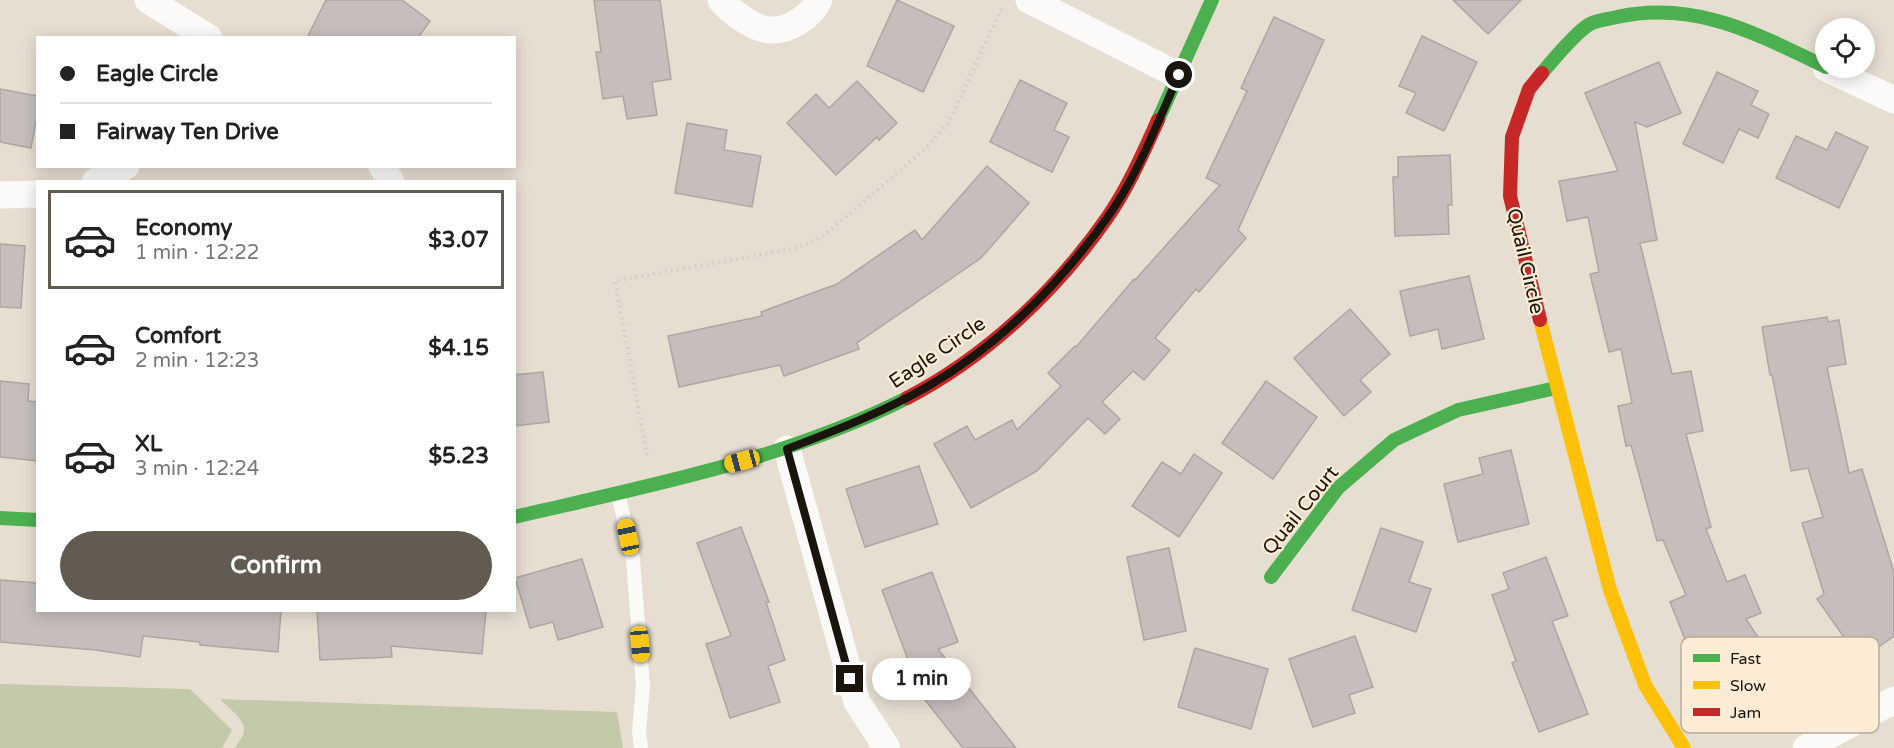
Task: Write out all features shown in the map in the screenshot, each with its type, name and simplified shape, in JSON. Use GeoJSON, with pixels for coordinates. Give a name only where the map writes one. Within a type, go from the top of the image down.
{"type":"FeatureCollection","features":[{"type":"Feature","properties":{"kind":"street"},"geometry":{"type":"LineString","coordinates":[[148,0],[206,36]]}},
{"type":"Feature","properties":{"kind":"street"},"geometry":{"type":"LineString","coordinates":[[722,0],[747,22],[772,30],[797,23],[819,0]]}},
{"type":"Feature","properties":{"kind":"street"},"geometry":{"type":"LineString","coordinates":[[1029,0],[1179,75]]}},
{"type":"Feature","properties":{"kind":"street","name":"Eagle Circle"},"geometry":{"type":"LineString","coordinates":[[516,517],[653,485],[787,449],[873,415],[926,388],[975,355],[1023,314],[1064,273],[1108,217],[1138,164],[1212,0]]}},
{"type":"Feature","properties":{"kind":"street","name":"Quail Circle"},"geometry":{"type":"LineString","coordinates":[[1684,748],[1645,685],[1610,590],[1556,388],[1510,196],[1512,137],[1528,89],[1558,54],[1590,24],[1639,11],[1688,11],[1738,25],[1815,62]]}},
{"type":"Feature","properties":{"kind":"street","name":"Quail Circle"},"geometry":{"type":"LineString","coordinates":[[1849,78],[1894,100]]}},
{"type":"Feature","properties":{"kind":"street"},"geometry":{"type":"LineString","coordinates":[[99,180],[122,168]]}},
{"type":"Feature","properties":{"kind":"street"},"geometry":{"type":"LineString","coordinates":[[0,195],[36,194]]}},
{"type":"Feature","properties":{"kind":"street","name":"Quail Court"},"geometry":{"type":"LineString","coordinates":[[1271,577],[1338,488],[1394,440],[1458,410],[1556,388]]}},
{"type":"Feature","properties":{"kind":"street"},"geometry":{"type":"LineString","coordinates":[[787,449],[856,702],[887,748]]}},
{"type":"Feature","properties":{"kind":"street"},"geometry":{"type":"LineString","coordinates":[[0,519],[36,520]]}},
{"type":"Feature","properties":{"kind":"street"},"geometry":{"type":"LineString","coordinates":[[1879,707],[1894,699]]}},
{"type":"Feature","properties":{"kind":"street"},"geometry":{"type":"LineString","coordinates":[[1806,748],[1833,733]]}},
{"type":"Feature","properties":{"kind":"lane"},"geometry":{"type":"LineString","coordinates":[[618,493],[633,560],[643,686],[639,731],[641,748]]}},
{"type":"Feature","properties":{"kind":"path"},"geometry":{"type":"LineString","coordinates":[[653,485],[615,281],[798,248],[822,237],[925,149],[948,123],[1006,0]]}},
{"type":"Feature","properties":{"kind":"green space"},"geometry":{"type":"Polygon","coordinates":[[[0,684],[190,689],[232,730],[222,748],[0,748],[0,684]]]}},
{"type":"Feature","properties":{"kind":"green space"},"geometry":{"type":"Polygon","coordinates":[[[220,699],[617,712],[623,748],[235,748],[243,735],[244,726],[239,717],[220,699]]]}},
{"type":"Feature","properties":{"kind":"building"},"geometry":{"type":"Polygon","coordinates":[[[326,0],[402,0],[430,21],[419,36],[308,36],[326,0]]]}},
{"type":"Feature","properties":{"kind":"building"},"geometry":{"type":"Polygon","coordinates":[[[594,0],[660,0],[671,79],[652,82],[657,115],[627,119],[623,96],[603,99],[596,52],[601,52],[594,0]]]}},
{"type":"Feature","properties":{"kind":"building"},"geometry":{"type":"Polygon","coordinates":[[[897,0],[954,26],[923,92],[867,66],[897,0]]]}},
{"type":"Feature","properties":{"kind":"building"},"geometry":{"type":"Polygon","coordinates":[[[1453,0],[1521,0],[1488,34],[1453,0]]]}},
{"type":"Feature","properties":{"kind":"building"},"geometry":{"type":"Polygon","coordinates":[[[1274,17],[1324,40],[1238,230],[1246,238],[1199,292],[1196,289],[1155,338],[1170,350],[1144,380],[1133,371],[1102,402],[1120,419],[1105,434],[1088,418],[1037,471],[971,508],[934,444],[967,426],[975,440],[1012,420],[1017,430],[1061,386],[1048,373],[1076,347],[1134,279],[1220,185],[1206,178],[1247,91],[1241,88],[1274,17]]]}},
{"type":"Feature","properties":{"kind":"building"},"geometry":{"type":"Polygon","coordinates":[[[1422,36],[1477,62],[1444,131],[1406,113],[1416,93],[1399,86],[1422,36]]]}},
{"type":"Feature","properties":{"kind":"building"},"geometry":{"type":"Polygon","coordinates":[[[1659,62],[1681,113],[1647,127],[1635,122],[1657,240],[1640,243],[1672,374],[1691,371],[1703,431],[1686,434],[1711,527],[1706,529],[1727,582],[1745,575],[1761,613],[1746,619],[1758,637],[1684,637],[1670,602],[1686,595],[1663,540],[1657,541],[1631,445],[1626,446],[1618,406],[1632,403],[1621,349],[1609,352],[1590,274],[1599,272],[1588,217],[1567,221],[1559,181],[1618,171],[1585,93],[1659,62]]]}},
{"type":"Feature","properties":{"kind":"building"},"geometry":{"type":"Polygon","coordinates":[[[1717,72],[1758,91],[1751,105],[1769,114],[1758,138],[1739,129],[1723,163],[1683,144],[1717,72]]]}},
{"type":"Feature","properties":{"kind":"building"},"geometry":{"type":"Polygon","coordinates":[[[1020,80],[1067,103],[1054,130],[1069,137],[1052,172],[990,142],[1020,80]]]}},
{"type":"Feature","properties":{"kind":"building"},"geometry":{"type":"Polygon","coordinates":[[[857,81],[897,123],[879,140],[877,137],[836,175],[787,123],[816,94],[829,108],[857,81]]]}},
{"type":"Feature","properties":{"kind":"building"},"geometry":{"type":"Polygon","coordinates":[[[0,89],[36,96],[36,121],[31,148],[0,142],[0,89]]]}},
{"type":"Feature","properties":{"kind":"building"},"geometry":{"type":"Polygon","coordinates":[[[687,123],[727,130],[724,150],[761,156],[752,207],[675,193],[687,123]]]}},
{"type":"Feature","properties":{"kind":"building"},"geometry":{"type":"Polygon","coordinates":[[[1836,132],[1868,147],[1839,208],[1776,178],[1796,136],[1827,150],[1836,132]]]}},
{"type":"Feature","properties":{"kind":"building"},"geometry":{"type":"Polygon","coordinates":[[[1450,155],[1452,205],[1448,205],[1449,234],[1395,236],[1393,177],[1398,177],[1398,157],[1450,155]]]}},
{"type":"Feature","properties":{"kind":"building"},"geometry":{"type":"Polygon","coordinates":[[[987,166],[1029,203],[981,258],[857,343],[859,349],[784,376],[780,365],[679,387],[668,336],[762,316],[761,312],[837,284],[915,230],[922,240],[987,166]]]}},
{"type":"Feature","properties":{"kind":"building"},"geometry":{"type":"Polygon","coordinates":[[[0,244],[25,246],[21,308],[0,307],[0,244]]]}},
{"type":"Feature","properties":{"kind":"building"},"geometry":{"type":"Polygon","coordinates":[[[1469,276],[1484,339],[1442,349],[1438,329],[1410,336],[1400,291],[1469,276]]]}},
{"type":"Feature","properties":{"kind":"building"},"geometry":{"type":"Polygon","coordinates":[[[1350,309],[1390,354],[1360,380],[1371,392],[1344,416],[1294,358],[1350,309]]]}},
{"type":"Feature","properties":{"kind":"building"},"geometry":{"type":"Polygon","coordinates":[[[1827,317],[1828,322],[1839,320],[1846,364],[1827,367],[1849,473],[1862,469],[1894,572],[1894,636],[1879,647],[1879,637],[1844,637],[1817,599],[1824,594],[1802,523],[1823,517],[1808,468],[1791,471],[1762,327],[1827,317]]]}},
{"type":"Feature","properties":{"kind":"building"},"geometry":{"type":"Polygon","coordinates":[[[543,372],[549,422],[516,426],[516,375],[543,372]]]}},
{"type":"Feature","properties":{"kind":"building"},"geometry":{"type":"Polygon","coordinates":[[[0,381],[29,384],[28,401],[36,402],[36,461],[0,457],[0,381]]]}},
{"type":"Feature","properties":{"kind":"building"},"geometry":{"type":"Polygon","coordinates":[[[1266,381],[1317,417],[1273,479],[1222,443],[1266,381]]]}},
{"type":"Feature","properties":{"kind":"building"},"geometry":{"type":"Polygon","coordinates":[[[1511,450],[1529,524],[1458,542],[1444,484],[1483,474],[1479,458],[1511,450]]]}},
{"type":"Feature","properties":{"kind":"building"},"geometry":{"type":"Polygon","coordinates":[[[1194,454],[1222,473],[1179,537],[1132,506],[1162,462],[1181,474],[1194,454]]]}},
{"type":"Feature","properties":{"kind":"building"},"geometry":{"type":"Polygon","coordinates":[[[919,466],[938,524],[865,547],[846,489],[919,466]]]}},
{"type":"Feature","properties":{"kind":"building"},"geometry":{"type":"Polygon","coordinates":[[[741,527],[769,602],[766,602],[785,660],[768,666],[780,702],[730,718],[706,644],[731,636],[697,543],[741,527]]]}},
{"type":"Feature","properties":{"kind":"building"},"geometry":{"type":"Polygon","coordinates":[[[1381,528],[1423,542],[1409,582],[1431,589],[1416,632],[1352,610],[1381,528]]]}},
{"type":"Feature","properties":{"kind":"building"},"geometry":{"type":"Polygon","coordinates":[[[1169,548],[1186,631],[1144,640],[1127,557],[1169,548]]]}},
{"type":"Feature","properties":{"kind":"building"},"geometry":{"type":"Polygon","coordinates":[[[1546,557],[1568,616],[1552,621],[1588,714],[1539,732],[1512,663],[1516,661],[1492,595],[1509,589],[1503,573],[1546,557]]]}},
{"type":"Feature","properties":{"kind":"building"},"geometry":{"type":"Polygon","coordinates":[[[582,559],[603,627],[558,640],[553,622],[530,628],[516,578],[582,559]]]}},
{"type":"Feature","properties":{"kind":"building"},"geometry":{"type":"Polygon","coordinates":[[[932,572],[958,642],[938,649],[1016,748],[963,748],[921,695],[882,590],[932,572]]]}},
{"type":"Feature","properties":{"kind":"building"},"geometry":{"type":"Polygon","coordinates":[[[0,580],[36,583],[36,612],[281,612],[278,652],[200,645],[200,642],[143,636],[140,657],[96,650],[0,642],[0,580]]]}},
{"type":"Feature","properties":{"kind":"building"},"geometry":{"type":"Polygon","coordinates":[[[317,612],[486,612],[482,654],[391,646],[392,657],[320,660],[317,612]]]}},
{"type":"Feature","properties":{"kind":"building"},"geometry":{"type":"Polygon","coordinates":[[[1355,636],[1373,687],[1349,695],[1355,713],[1313,727],[1289,659],[1355,636]]]}},
{"type":"Feature","properties":{"kind":"building"},"geometry":{"type":"Polygon","coordinates":[[[1195,648],[1268,669],[1251,729],[1178,707],[1195,648]]]}},
{"type":"Feature","properties":{"kind":"traffic: fast"},"geometry":{"type":"LineString","coordinates":[[1158,120],[1212,0]]}},
{"type":"Feature","properties":{"kind":"traffic: fast"},"geometry":{"type":"LineString","coordinates":[[1542,73],[1572,39],[1590,24],[1646,13],[1673,13],[1725,23],[1815,62]]}},
{"type":"Feature","properties":{"kind":"traffic: fast"},"geometry":{"type":"LineString","coordinates":[[1271,577],[1338,488],[1394,440],[1458,410],[1556,388]]}},
{"type":"Feature","properties":{"kind":"traffic: fast"},"geometry":{"type":"LineString","coordinates":[[516,517],[664,482],[764,455],[860,420],[907,398]]}},
{"type":"Feature","properties":{"kind":"traffic: fast"},"geometry":{"type":"LineString","coordinates":[[0,518],[36,520]]}},
{"type":"Feature","properties":{"kind":"traffic: slow"},"geometry":{"type":"LineString","coordinates":[[1540,320],[1610,590],[1645,685],[1684,748]]}},
{"type":"Feature","properties":{"kind":"traffic: jam"},"geometry":{"type":"LineString","coordinates":[[1540,320],[1510,196],[1512,137],[1529,89],[1542,73]]}},
{"type":"Feature","properties":{"kind":"traffic: jam"},"geometry":{"type":"LineString","coordinates":[[907,398],[964,363],[992,342],[1042,296],[1065,271],[1115,207],[1158,120]]}},
{"type":"Feature","properties":{"kind":"route"},"geometry":{"type":"LineString","coordinates":[[850,679],[787,449],[873,415],[926,388],[975,355],[1023,314],[1064,273],[1108,217],[1138,164],[1179,75]]}}]}
